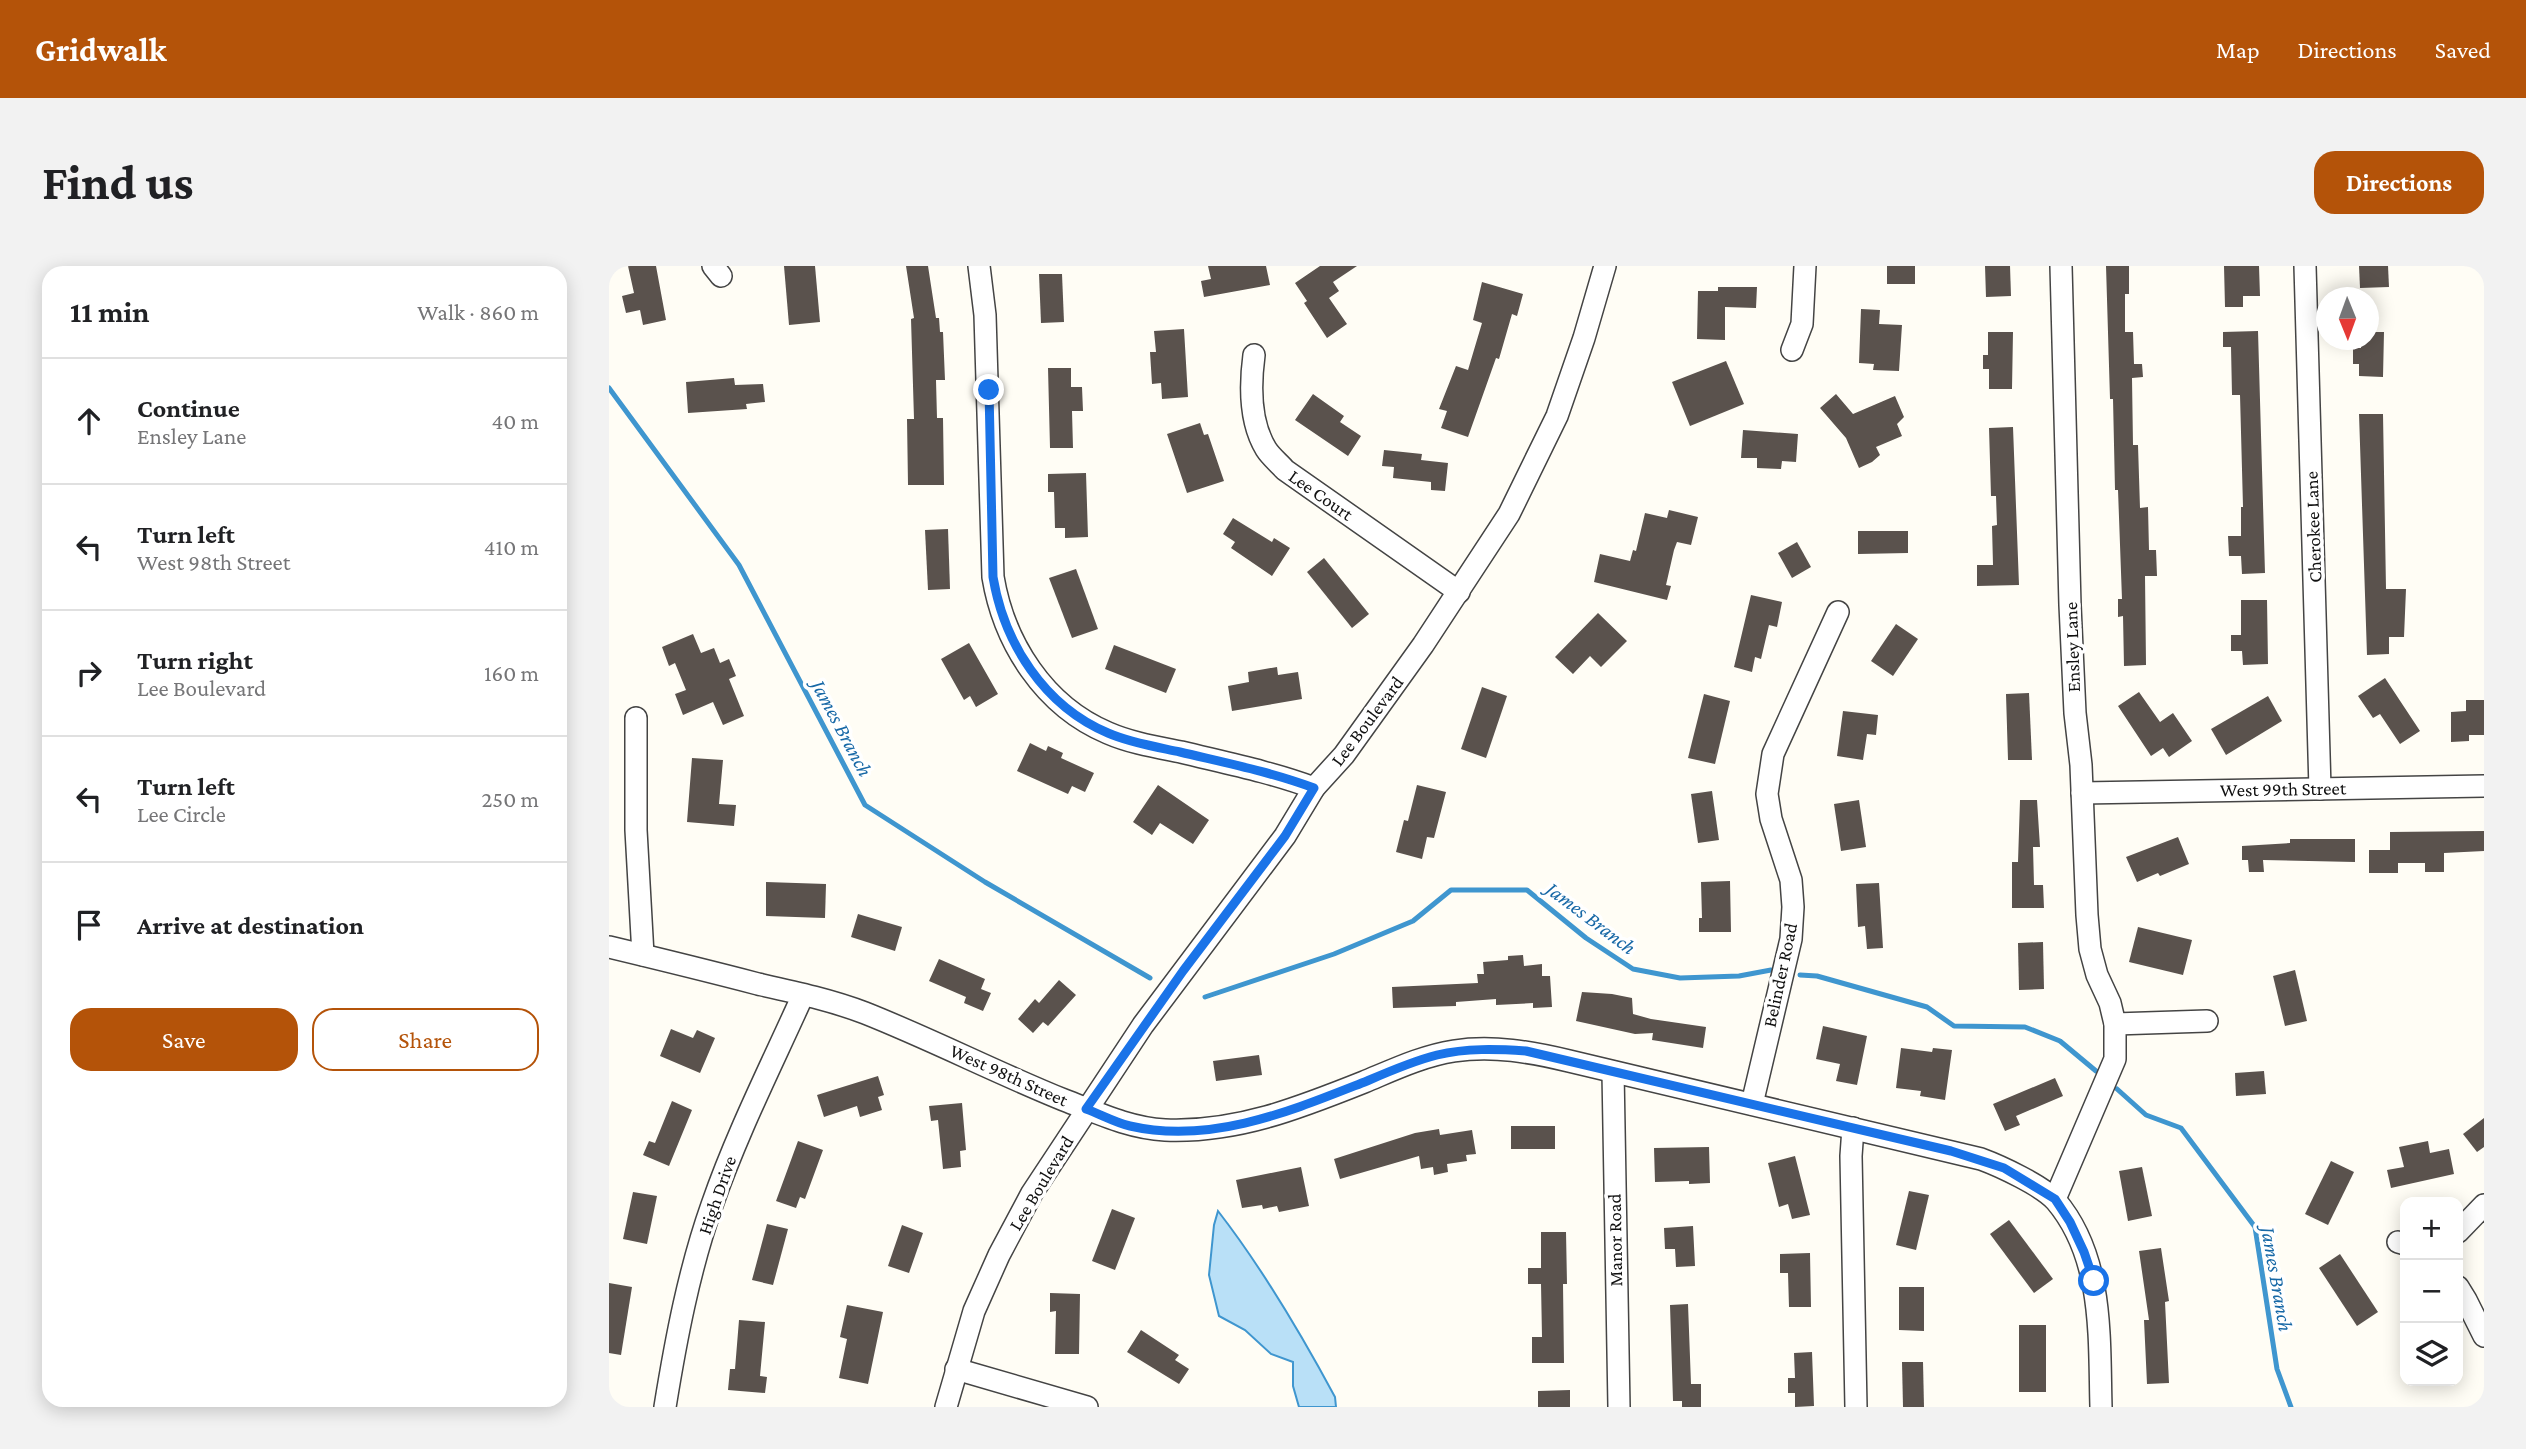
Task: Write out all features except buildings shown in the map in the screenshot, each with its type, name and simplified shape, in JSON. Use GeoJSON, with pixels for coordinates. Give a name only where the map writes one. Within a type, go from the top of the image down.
{"type":"FeatureCollection","features":[{"type":"Feature","properties":{"kind":"street"},"geometry":{"type":"LineString","coordinates":[[979,266],[987,353],[993,577],[997,601],[1011,639],[1027,666],[1069,710],[1110,734],[1277,775],[1314,788]]}},
{"type":"Feature","properties":{"kind":"street","name":"Lee Boulevard"},"geometry":{"type":"LineString","coordinates":[[946,1407],[974,1311],[999,1255],[1032,1193],[1159,1004],[1285,836],[1314,788],[1344,755],[1459,592],[1509,514],[1557,416],[1605,266]]}},
{"type":"Feature","properties":{"kind":"street"},"geometry":{"type":"LineString","coordinates":[[1792,351],[1802,324],[1805,266]]}},
{"type":"Feature","properties":{"kind":"street","name":"Ensley Lane"},"geometry":{"type":"LineString","coordinates":[[2055,1199],[2115,1059],[2115,1024],[2090,949],[2075,713],[2061,266]]}},
{"type":"Feature","properties":{"kind":"street","name":"Cherokee Lane"},"geometry":{"type":"LineString","coordinates":[[2305,266],[2320,789]]}},
{"type":"Feature","properties":{"kind":"street","name":"Lee Court"},"geometry":{"type":"LineString","coordinates":[[1254,355],[1254,410],[1257,431],[1267,452],[1285,470],[1459,592]]}},
{"type":"Feature","properties":{"kind":"street","name":"Belinder Road"},"geometry":{"type":"LineString","coordinates":[[1752,1104],[1791,939],[1793,907],[1791,880],[1771,819],[1768,779],[1773,754],[1838,612]]}},
{"type":"Feature","properties":{"kind":"street"},"geometry":{"type":"LineString","coordinates":[[636,718],[636,830],[643,955]]}},
{"type":"Feature","properties":{"kind":"street","name":"West 99th Street"},"geometry":{"type":"LineString","coordinates":[[2082,793],[2484,786]]}},
{"type":"Feature","properties":{"kind":"street","name":"West 98th Street"},"geometry":{"type":"LineString","coordinates":[[609,947],[803,995],[873,1017],[1130,1126],[1172,1130],[1216,1128],[1253,1122],[1303,1106],[1416,1061],[1473,1049],[1526,1051],[1981,1159],[2004,1168],[2055,1199]]}},
{"type":"Feature","properties":{"kind":"street","name":"High Drive"},"geometry":{"type":"LineString","coordinates":[[665,1407],[689,1281],[711,1206],[736,1143],[803,995]]}},
{"type":"Feature","properties":{"kind":"street"},"geometry":{"type":"LineString","coordinates":[[2115,1024],[2207,1021]]}},
{"type":"Feature","properties":{"kind":"street","name":"Manor Road"},"geometry":{"type":"LineString","coordinates":[[1613,1072],[1619,1407]]}},
{"type":"Feature","properties":{"kind":"street"},"geometry":{"type":"LineString","coordinates":[[1853,1128],[1851,1156],[1856,1407]]}},
{"type":"Feature","properties":{"kind":"street"},"geometry":{"type":"LineString","coordinates":[[2055,1199],[2070,1222],[2094,1281],[2098,1304],[2101,1407]]}},
{"type":"Feature","properties":{"kind":"street"},"geometry":{"type":"LineString","coordinates":[[2463,1227],[2484,1205]]}},
{"type":"Feature","properties":{"kind":"street"},"geometry":{"type":"LineString","coordinates":[[2463,1295],[2484,1336]]}},
{"type":"Feature","properties":{"kind":"street"},"geometry":{"type":"LineString","coordinates":[[956,1368],[1087,1407]]}},
{"type":"Feature","properties":{"kind":"water"},"geometry":{"type":"Polygon","coordinates":[[[1218,1211],[1266,1278],[1335,1397],[1336,1407],[1299,1407],[1293,1386],[1293,1362],[1271,1354],[1245,1330],[1219,1316],[1209,1275],[1218,1211]]]}},
{"type":"Feature","properties":{"kind":"waterway","name":"James Branch"},"geometry":{"type":"LineString","coordinates":[[609,388],[739,565],[865,805],[985,882],[1150,978]]}},
{"type":"Feature","properties":{"kind":"waterway","name":"James Branch"},"geometry":{"type":"LineString","coordinates":[[1205,997],[1334,954],[1413,921],[1451,890],[1527,890],[1586,938],[1633,969],[1680,978],[1739,976],[1771,970]]}},
{"type":"Feature","properties":{"kind":"waterway","name":"James Branch"},"geometry":{"type":"LineString","coordinates":[[1800,975],[1817,976],[1927,1007],[1954,1026],[2025,1027],[2060,1041],[2096,1071]]}},
{"type":"Feature","properties":{"kind":"waterway","name":"James Branch"},"geometry":{"type":"LineString","coordinates":[[2117,1089],[2146,1115],[2181,1128],[2255,1227],[2277,1369],[2291,1407]]}},
{"type":"Feature","properties":{"kind":"route"},"geometry":{"type":"LineString","coordinates":[[989,390],[993,577],[997,601],[1011,639],[1027,666],[1069,710],[1110,734],[1277,775],[1314,788],[1285,836],[1183,971],[1086,1109],[1130,1126],[1162,1130],[1216,1128],[1253,1122],[1303,1106],[1435,1055],[1473,1049],[1526,1051],[1951,1151],[2004,1168],[2055,1199],[2070,1222],[2094,1281]]}}]}
